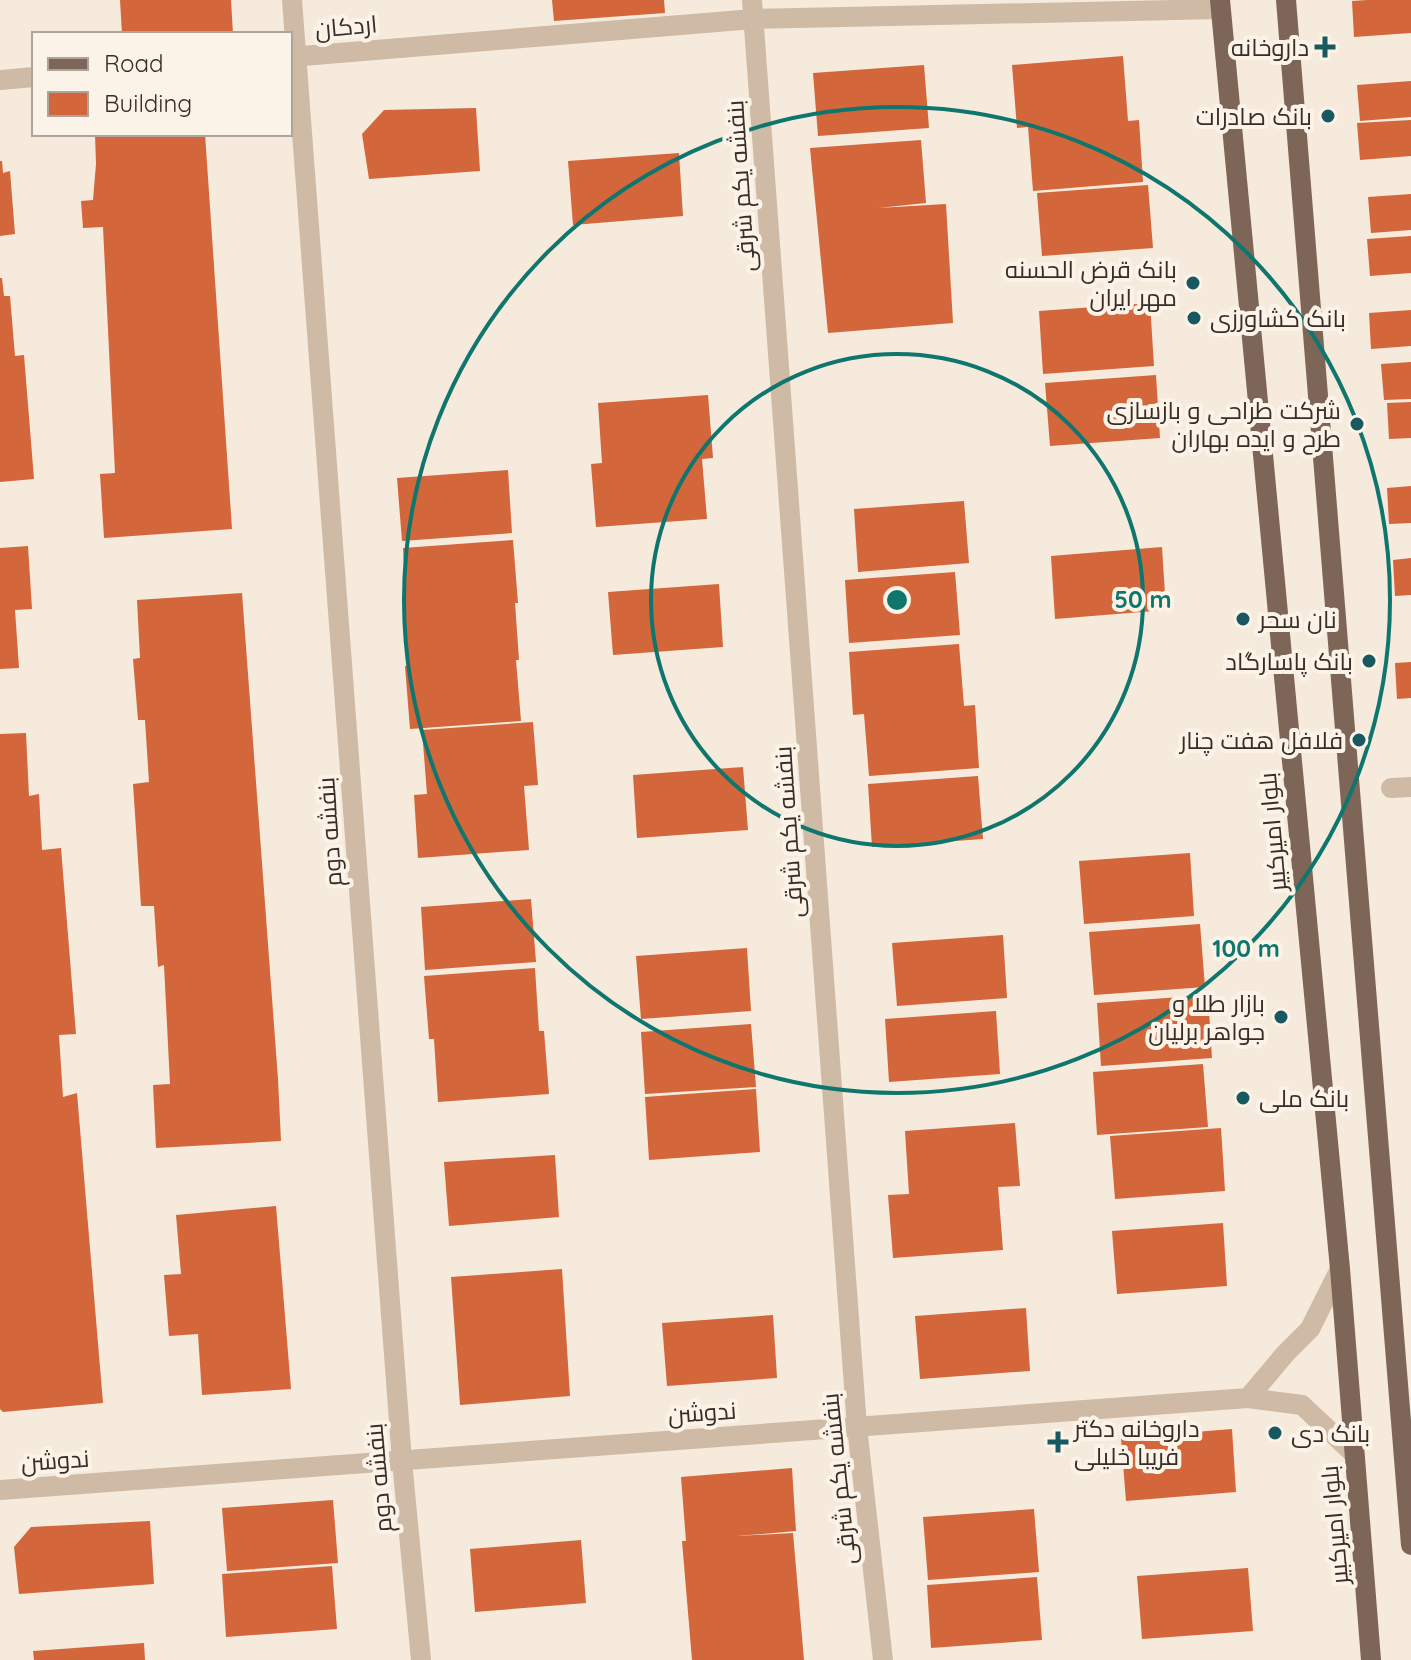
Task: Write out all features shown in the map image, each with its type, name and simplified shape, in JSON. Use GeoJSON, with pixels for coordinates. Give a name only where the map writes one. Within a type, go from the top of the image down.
{"type":"FeatureCollection","features":[{"type":"Feature","properties":{"kind":"main road"},"geometry":{"type":"LineString","coordinates":[[1286,0],[1405,1379],[1411,1545]]}},
{"type":"Feature","properties":{"kind":"main road","name":"بلوار امیرکبیر"},"geometry":{"type":"LineString","coordinates":[[1220,4],[1340,1269],[1371,1660]]}},
{"type":"Feature","properties":{"kind":"street","name":"بنفشه دوم"},"geometry":{"type":"LineString","coordinates":[[292,0],[293,56],[402,1461],[421,1660]]}},
{"type":"Feature","properties":{"kind":"street","name":"اردکان"},"geometry":{"type":"LineString","coordinates":[[293,56],[753,10],[1220,4]]}},
{"type":"Feature","properties":{"kind":"street","name":"بنفشه یکم شرقی"},"geometry":{"type":"LineString","coordinates":[[753,10],[857,1427],[883,1660]]}},
{"type":"Feature","properties":{"kind":"street"},"geometry":{"type":"LineString","coordinates":[[0,80],[32,77]]}},
{"type":"Feature","properties":{"kind":"street"},"geometry":{"type":"LineString","coordinates":[[1248,1398],[1310,1329],[1340,1269]]}},
{"type":"Feature","properties":{"kind":"street","name":"ندوشن"},"geometry":{"type":"LineString","coordinates":[[0,1490],[1248,1398],[1302,1405],[1353,1453]]}},
{"type":"Feature","properties":{"kind":"building"},"geometry":{"type":"Polygon","coordinates":[[[120,0],[231,0],[233,32],[122,32],[120,0]]]}},
{"type":"Feature","properties":{"kind":"building"},"geometry":{"type":"Polygon","coordinates":[[[552,0],[664,0],[665,13],[554,21],[552,0]]]}},
{"type":"Feature","properties":{"kind":"building"},"geometry":{"type":"Polygon","coordinates":[[[1411,0],[1411,33],[1354,37],[1352,1],[1411,0]]]}},
{"type":"Feature","properties":{"kind":"building"},"geometry":{"type":"Polygon","coordinates":[[[1123,56],[1128,121],[1139,120],[1143,182],[1033,191],[1028,127],[1017,128],[1012,65],[1123,56]]]}},
{"type":"Feature","properties":{"kind":"building"},"geometry":{"type":"Polygon","coordinates":[[[924,65],[929,128],[818,136],[813,73],[924,65]]]}},
{"type":"Feature","properties":{"kind":"building"},"geometry":{"type":"Polygon","coordinates":[[[1411,81],[1411,117],[1360,121],[1357,85],[1411,81]]]}},
{"type":"Feature","properties":{"kind":"building"},"geometry":{"type":"Polygon","coordinates":[[[476,108],[480,171],[369,179],[362,134],[384,110],[476,108]]]}},
{"type":"Feature","properties":{"kind":"building"},"geometry":{"type":"Polygon","coordinates":[[[1411,120],[1411,156],[1360,160],[1357,123],[1411,120]]]}},
{"type":"Feature","properties":{"kind":"building"},"geometry":{"type":"Polygon","coordinates":[[[95,136],[205,136],[232,529],[104,538],[100,474],[115,473],[103,227],[83,228],[81,201],[93,200],[95,136]]]}},
{"type":"Feature","properties":{"kind":"building"},"geometry":{"type":"Polygon","coordinates":[[[921,140],[926,203],[878,208],[946,204],[953,323],[828,333],[810,148],[921,140]]]}},
{"type":"Feature","properties":{"kind":"building"},"geometry":{"type":"Polygon","coordinates":[[[679,153],[683,216],[573,225],[568,161],[679,153]]]}},
{"type":"Feature","properties":{"kind":"building"},"geometry":{"type":"Polygon","coordinates":[[[0,161],[3,173],[10,171],[15,234],[0,236],[0,161]]]}},
{"type":"Feature","properties":{"kind":"building"},"geometry":{"type":"Polygon","coordinates":[[[1148,185],[1153,248],[1042,256],[1037,193],[1148,185]]]}},
{"type":"Feature","properties":{"kind":"building"},"geometry":{"type":"Polygon","coordinates":[[[1411,194],[1411,230],[1371,233],[1368,197],[1411,194]]]}},
{"type":"Feature","properties":{"kind":"building"},"geometry":{"type":"Polygon","coordinates":[[[1411,236],[1411,273],[1370,276],[1367,239],[1411,236]]]}},
{"type":"Feature","properties":{"kind":"building"},"geometry":{"type":"Polygon","coordinates":[[[0,278],[4,296],[10,296],[15,356],[24,355],[34,479],[0,482],[0,278]]]}},
{"type":"Feature","properties":{"kind":"building"},"geometry":{"type":"Polygon","coordinates":[[[1150,303],[1154,366],[1043,374],[1039,311],[1150,303]]]}},
{"type":"Feature","properties":{"kind":"building"},"geometry":{"type":"Polygon","coordinates":[[[1411,310],[1411,346],[1371,349],[1369,313],[1411,310]]]}},
{"type":"Feature","properties":{"kind":"building"},"geometry":{"type":"Polygon","coordinates":[[[1411,362],[1411,399],[1384,400],[1381,364],[1411,362]]]}},
{"type":"Feature","properties":{"kind":"building"},"geometry":{"type":"Polygon","coordinates":[[[1156,375],[1160,438],[1050,446],[1045,383],[1156,375]]]}},
{"type":"Feature","properties":{"kind":"building"},"geometry":{"type":"Polygon","coordinates":[[[708,395],[713,458],[702,459],[707,519],[596,527],[591,464],[602,463],[598,403],[708,395]]]}},
{"type":"Feature","properties":{"kind":"building"},"geometry":{"type":"Polygon","coordinates":[[[1411,402],[1411,438],[1389,439],[1387,403],[1411,402]]]}},
{"type":"Feature","properties":{"kind":"building"},"geometry":{"type":"Polygon","coordinates":[[[508,470],[512,533],[402,541],[397,478],[508,470]]]}},
{"type":"Feature","properties":{"kind":"building"},"geometry":{"type":"Polygon","coordinates":[[[1411,486],[1411,523],[1389,524],[1387,488],[1411,486]]]}},
{"type":"Feature","properties":{"kind":"building"},"geometry":{"type":"Polygon","coordinates":[[[964,501],[969,563],[858,572],[854,509],[964,501]]]}},
{"type":"Feature","properties":{"kind":"building"},"geometry":{"type":"Polygon","coordinates":[[[513,540],[521,721],[410,729],[405,666],[408,666],[403,548],[513,540]]]}},
{"type":"Feature","properties":{"kind":"building"},"geometry":{"type":"Polygon","coordinates":[[[28,546],[32,609],[15,610],[19,668],[0,669],[0,548],[28,546]]]}},
{"type":"Feature","properties":{"kind":"building"},"geometry":{"type":"Polygon","coordinates":[[[1162,547],[1166,610],[1055,619],[1051,556],[1162,547]]]}},
{"type":"Feature","properties":{"kind":"building"},"geometry":{"type":"Polygon","coordinates":[[[1411,558],[1411,595],[1395,596],[1393,560],[1411,558]]]}},
{"type":"Feature","properties":{"kind":"building"},"geometry":{"type":"Polygon","coordinates":[[[955,572],[960,635],[849,643],[845,580],[955,572]]]}},
{"type":"Feature","properties":{"kind":"building"},"geometry":{"type":"Polygon","coordinates":[[[719,584],[723,647],[613,655],[608,592],[719,584]]]}},
{"type":"Feature","properties":{"kind":"building"},"geometry":{"type":"Polygon","coordinates":[[[242,593],[281,1141],[156,1148],[153,1085],[170,1084],[164,965],[158,967],[154,906],[141,906],[133,784],[149,782],[145,720],[138,720],[133,659],[140,658],[137,600],[242,593]]]}},
{"type":"Feature","properties":{"kind":"building"},"geometry":{"type":"Polygon","coordinates":[[[959,644],[964,706],[975,705],[979,768],[869,776],[864,714],[853,715],[849,652],[959,644]]]}},
{"type":"Feature","properties":{"kind":"building"},"geometry":{"type":"Polygon","coordinates":[[[1411,662],[1411,698],[1397,699],[1395,663],[1411,662]]]}},
{"type":"Feature","properties":{"kind":"building"},"geometry":{"type":"Polygon","coordinates":[[[533,722],[538,785],[524,786],[529,850],[418,858],[414,795],[427,794],[422,730],[533,722]]]}},
{"type":"Feature","properties":{"kind":"building"},"geometry":{"type":"Polygon","coordinates":[[[26,733],[29,796],[39,794],[42,850],[61,848],[76,1034],[59,1035],[63,1097],[77,1093],[103,1403],[3,1412],[0,1409],[0,734],[26,733]]]}},
{"type":"Feature","properties":{"kind":"building"},"geometry":{"type":"Polygon","coordinates":[[[743,767],[748,830],[637,838],[633,775],[743,767]]]}},
{"type":"Feature","properties":{"kind":"building"},"geometry":{"type":"Polygon","coordinates":[[[978,776],[983,839],[872,847],[868,784],[978,776]]]}},
{"type":"Feature","properties":{"kind":"building"},"geometry":{"type":"Polygon","coordinates":[[[1190,853],[1194,916],[1084,924],[1079,861],[1190,853]]]}},
{"type":"Feature","properties":{"kind":"building"},"geometry":{"type":"Polygon","coordinates":[[[531,899],[536,962],[425,970],[421,907],[531,899]]]}},
{"type":"Feature","properties":{"kind":"building"},"geometry":{"type":"Polygon","coordinates":[[[1200,924],[1205,987],[1094,995],[1089,932],[1200,924]]]}},
{"type":"Feature","properties":{"kind":"building"},"geometry":{"type":"Polygon","coordinates":[[[1003,935],[1007,998],[897,1006],[892,943],[1003,935]]]}},
{"type":"Feature","properties":{"kind":"building"},"geometry":{"type":"Polygon","coordinates":[[[747,948],[751,1011],[641,1019],[636,956],[747,948]]]}},
{"type":"Feature","properties":{"kind":"building"},"geometry":{"type":"Polygon","coordinates":[[[535,968],[539,1031],[544,1031],[549,1094],[438,1102],[434,1039],[429,1039],[424,976],[535,968]]]}},
{"type":"Feature","properties":{"kind":"building"},"geometry":{"type":"Polygon","coordinates":[[[1208,995],[1212,1058],[1101,1066],[1097,1003],[1208,995]]]}},
{"type":"Feature","properties":{"kind":"building"},"geometry":{"type":"Polygon","coordinates":[[[996,1011],[1000,1074],[889,1082],[885,1019],[996,1011]]]}},
{"type":"Feature","properties":{"kind":"building"},"geometry":{"type":"Polygon","coordinates":[[[751,1024],[756,1087],[645,1094],[641,1032],[751,1024]]]}},
{"type":"Feature","properties":{"kind":"building"},"geometry":{"type":"Polygon","coordinates":[[[1203,1064],[1208,1127],[1097,1135],[1093,1072],[1203,1064]]]}},
{"type":"Feature","properties":{"kind":"building"},"geometry":{"type":"Polygon","coordinates":[[[756,1089],[760,1152],[649,1160],[645,1097],[756,1089]]]}},
{"type":"Feature","properties":{"kind":"building"},"geometry":{"type":"Polygon","coordinates":[[[1015,1123],[1020,1186],[998,1187],[1003,1250],[893,1258],[888,1195],[909,1194],[905,1131],[1015,1123]]]}},
{"type":"Feature","properties":{"kind":"building"},"geometry":{"type":"Polygon","coordinates":[[[1221,1128],[1225,1191],[1115,1199],[1110,1136],[1221,1128]]]}},
{"type":"Feature","properties":{"kind":"building"},"geometry":{"type":"Polygon","coordinates":[[[555,1155],[559,1217],[449,1226],[444,1162],[555,1155]]]}},
{"type":"Feature","properties":{"kind":"building"},"geometry":{"type":"Polygon","coordinates":[[[276,1206],[291,1389],[202,1395],[198,1334],[169,1336],[164,1275],[181,1274],[176,1215],[276,1206]]]}},
{"type":"Feature","properties":{"kind":"building"},"geometry":{"type":"Polygon","coordinates":[[[1223,1223],[1227,1286],[1117,1294],[1112,1231],[1223,1223]]]}},
{"type":"Feature","properties":{"kind":"building"},"geometry":{"type":"Polygon","coordinates":[[[562,1269],[570,1396],[460,1405],[451,1277],[562,1269]]]}},
{"type":"Feature","properties":{"kind":"building"},"geometry":{"type":"Polygon","coordinates":[[[1026,1308],[1030,1371],[920,1379],[915,1316],[1026,1308]]]}},
{"type":"Feature","properties":{"kind":"building"},"geometry":{"type":"Polygon","coordinates":[[[773,1315],[777,1378],[667,1386],[662,1323],[773,1315]]]}},
{"type":"Feature","properties":{"kind":"building"},"geometry":{"type":"Polygon","coordinates":[[[1232,1429],[1236,1492],[1126,1501],[1121,1438],[1232,1429]]]}},
{"type":"Feature","properties":{"kind":"building"},"geometry":{"type":"Polygon","coordinates":[[[792,1468],[796,1531],[737,1536],[793,1533],[804,1660],[692,1660],[682,1541],[686,1541],[681,1477],[792,1468]]]}},
{"type":"Feature","properties":{"kind":"building"},"geometry":{"type":"Polygon","coordinates":[[[333,1500],[338,1563],[227,1571],[222,1508],[333,1500]]]}},
{"type":"Feature","properties":{"kind":"building"},"geometry":{"type":"Polygon","coordinates":[[[1034,1509],[1039,1572],[928,1580],[923,1517],[1034,1509]]]}},
{"type":"Feature","properties":{"kind":"building"},"geometry":{"type":"Polygon","coordinates":[[[150,1521],[154,1584],[19,1594],[14,1547],[31,1527],[150,1521]]]}},
{"type":"Feature","properties":{"kind":"building"},"geometry":{"type":"Polygon","coordinates":[[[581,1540],[586,1603],[475,1612],[470,1549],[581,1540]]]}},
{"type":"Feature","properties":{"kind":"building"},"geometry":{"type":"Polygon","coordinates":[[[332,1566],[337,1629],[226,1637],[222,1574],[332,1566]]]}},
{"type":"Feature","properties":{"kind":"building"},"geometry":{"type":"Polygon","coordinates":[[[1248,1568],[1253,1631],[1142,1639],[1137,1576],[1248,1568]]]}},
{"type":"Feature","properties":{"kind":"building"},"geometry":{"type":"Polygon","coordinates":[[[1037,1577],[1042,1640],[931,1648],[927,1585],[1037,1577]]]}},
{"type":"Feature","properties":{"kind":"building"},"geometry":{"type":"Polygon","coordinates":[[[144,1643],[145,1660],[34,1660],[33,1651],[144,1643]]]}},
{"type":"Feature","properties":{"kind":"place","name":"داروخانه"},"geometry":{"type":"Point","coordinates":[1325,47]}},
{"type":"Feature","properties":{"kind":"place","name":"بانک صادرات"},"geometry":{"type":"Point","coordinates":[1328,116]}},
{"type":"Feature","properties":{"kind":"place","name":"بانک قرض الحسنه مهر ایران"},"geometry":{"type":"Point","coordinates":[1193,283]}},
{"type":"Feature","properties":{"kind":"place","name":"بانک کشاورزی"},"geometry":{"type":"Point","coordinates":[1194,318]}},
{"type":"Feature","properties":{"kind":"place","name":"شرکت طراحی و بازسازی طرح و ایده بهاران"},"geometry":{"type":"Point","coordinates":[1357,424]}},
{"type":"Feature","properties":{"kind":"place","name":"نان سحر"},"geometry":{"type":"Point","coordinates":[1243,619]}},
{"type":"Feature","properties":{"kind":"place","name":"بانک پاسارگاد"},"geometry":{"type":"Point","coordinates":[1369,661]}},
{"type":"Feature","properties":{"kind":"place","name":"فلافل هفت چنار"},"geometry":{"type":"Point","coordinates":[1359,740]}},
{"type":"Feature","properties":{"kind":"place","name":"بازار طلا و جواهر برلیان"},"geometry":{"type":"Point","coordinates":[1281,1017]}},
{"type":"Feature","properties":{"kind":"place","name":"بانک ملی"},"geometry":{"type":"Point","coordinates":[1243,1098]}},
{"type":"Feature","properties":{"kind":"place","name":"بانک دی"},"geometry":{"type":"Point","coordinates":[1275,1433]}},
{"type":"Feature","properties":{"kind":"place","name":"داروخانه دکتر فریبا خلیلی"},"geometry":{"type":"Point","coordinates":[1058,1442]}}]}
